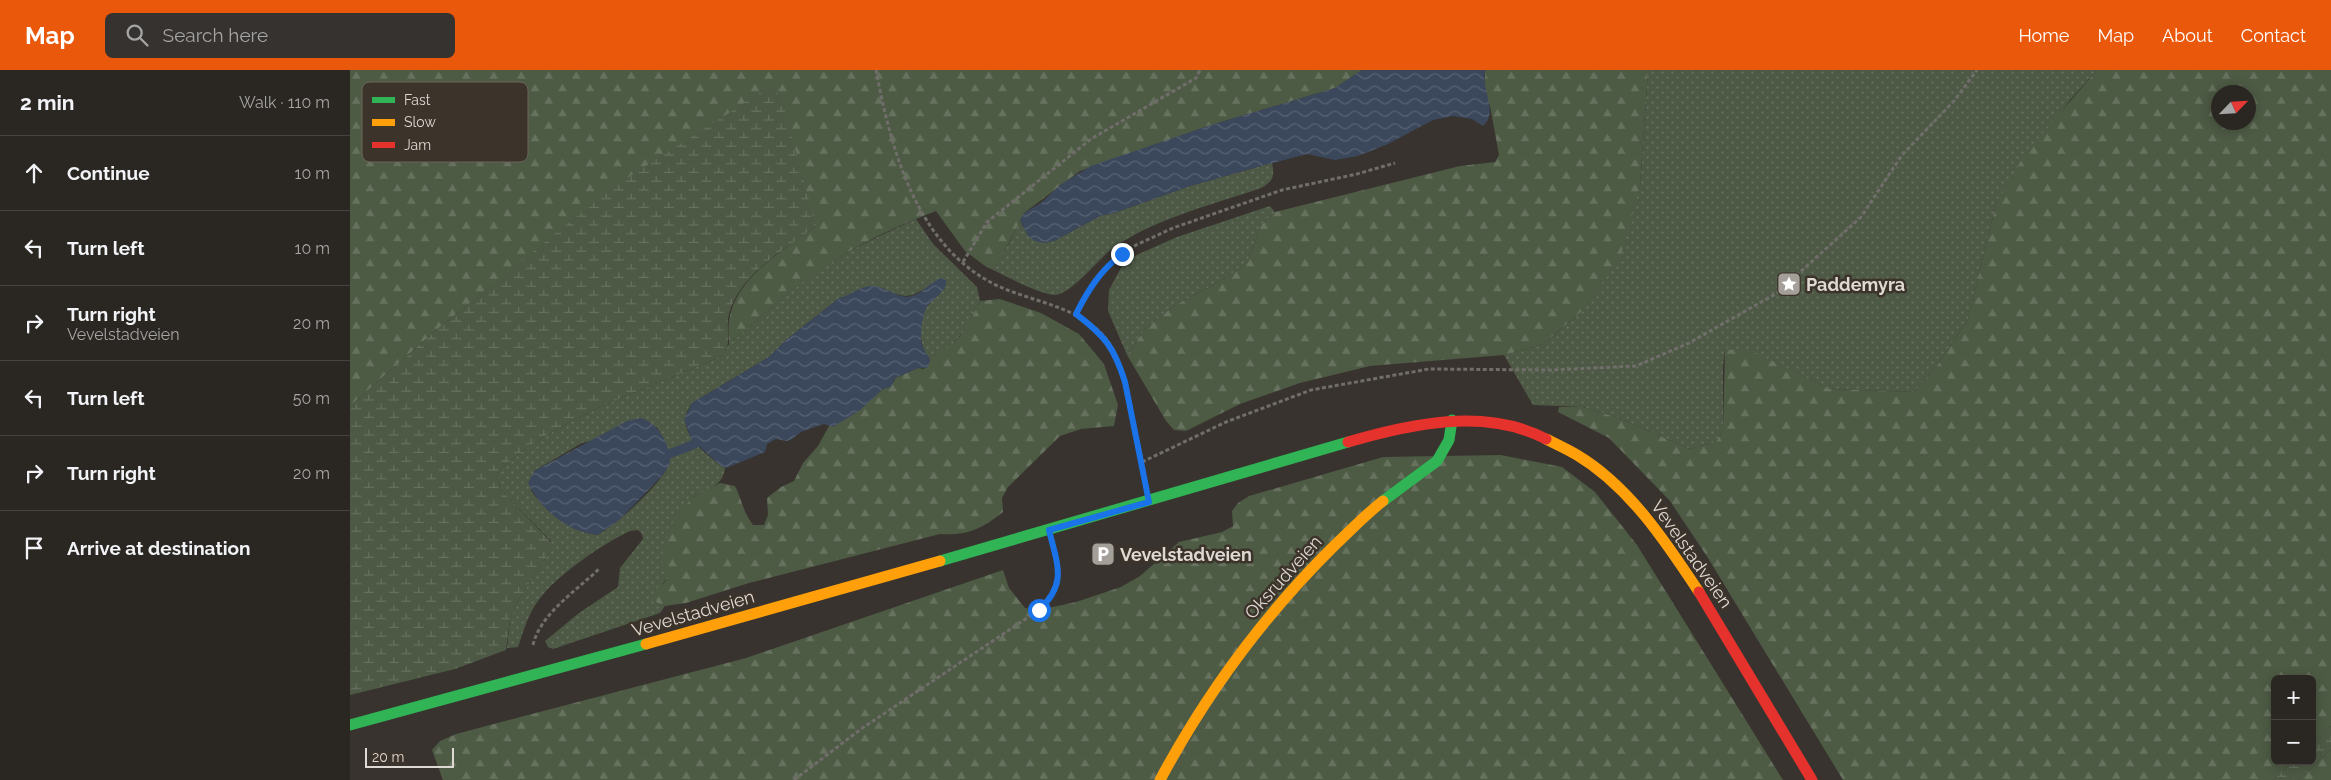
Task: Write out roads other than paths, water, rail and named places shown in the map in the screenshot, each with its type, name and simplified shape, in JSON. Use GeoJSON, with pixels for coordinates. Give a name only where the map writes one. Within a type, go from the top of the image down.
{"type":"FeatureCollection","features":[{"type":"Feature","properties":{"kind":"main road","name":"Vevelstadveien"},"geometry":{"type":"LineString","coordinates":[[350,725],[535,675],[1149,502],[1392,430],[1421,423],[1452,420],[1498,424],[1540,436],[1573,451],[1620,489],[1658,531],[1694,583],[1812,780]]}},
{"type":"Feature","properties":{"kind":"main road","name":"Oksrudveien"},"geometry":{"type":"LineString","coordinates":[[1160,780],[1185,734],[1272,612],[1324,556],[1371,510],[1437,461],[1449,440],[1452,420]]}},
{"type":"Feature","properties":{"kind":"water"},"geometry":{"type":"Polygon","coordinates":[[[1362,70],[1485,70],[1485,86],[1490,108],[1488,120],[1483,126],[1472,119],[1453,116],[1433,120],[1388,144],[1358,156],[1335,160],[1307,154],[1261,166],[1190,186],[1114,213],[1100,216],[1054,241],[1043,243],[1035,241],[1028,236],[1020,220],[1024,213],[1042,202],[1060,185],[1091,166],[1208,126],[1335,88],[1362,70]]]}},
{"type":"Feature","properties":{"kind":"water"},"geometry":{"type":"Polygon","coordinates":[[[942,278],[946,280],[946,285],[942,292],[926,308],[923,319],[921,340],[930,361],[927,368],[918,368],[895,378],[891,387],[883,389],[860,410],[833,427],[824,424],[801,432],[787,441],[776,439],[767,444],[765,452],[726,468],[721,466],[691,439],[684,419],[692,403],[769,357],[786,340],[839,298],[871,286],[907,297],[920,292],[942,278]]]}},
{"type":"Feature","properties":{"kind":"water"},"geometry":{"type":"Polygon","coordinates":[[[641,418],[657,428],[661,434],[667,445],[670,463],[662,476],[618,521],[597,535],[586,533],[566,524],[547,510],[533,493],[528,483],[534,471],[627,421],[641,418]]]}},
{"type":"Feature","properties":{"kind":"waterway"},"geometry":{"type":"LineString","coordinates":[[669,454],[695,444]]}},
{"type":"Feature","properties":{"kind":"place","name":"Paddemyra"},"geometry":{"type":"Point","coordinates":[1789,284]}},
{"type":"Feature","properties":{"kind":"place","name":"Vevelstadveien"},"geometry":{"type":"Point","coordinates":[1103,554]}}]}
